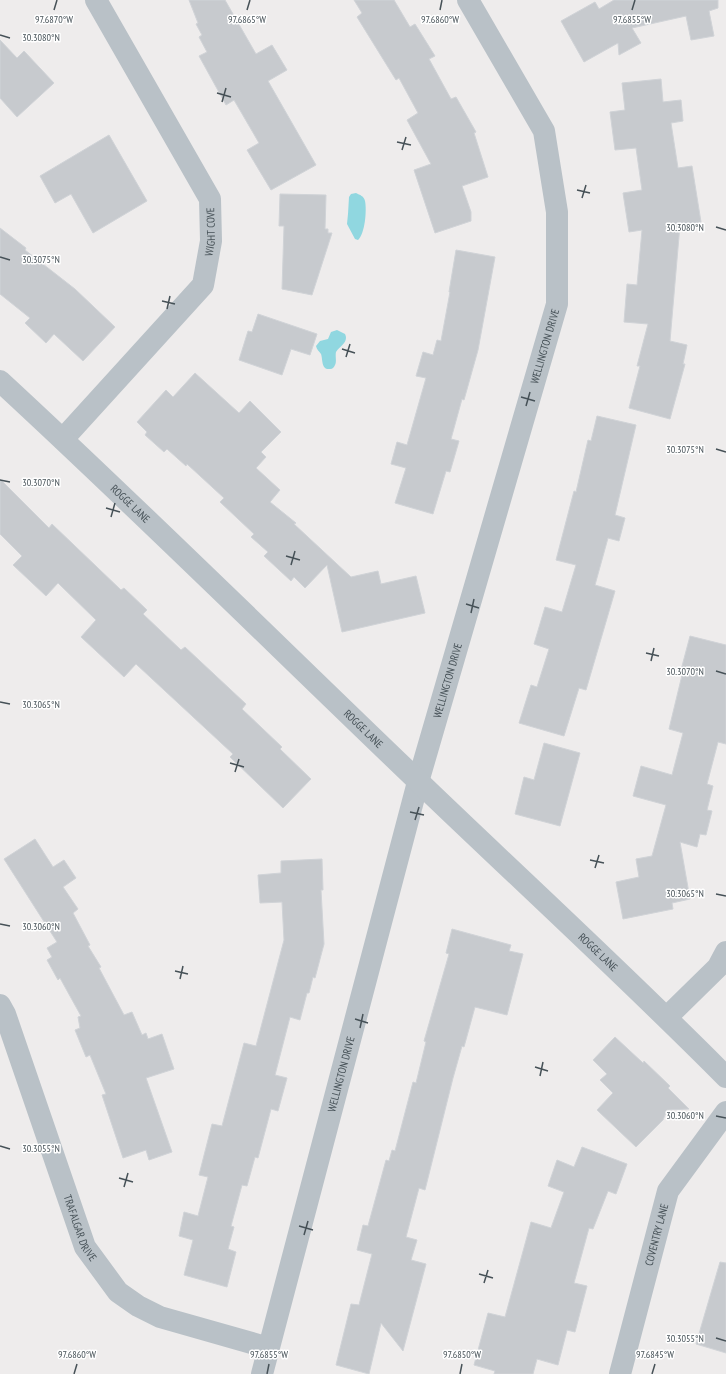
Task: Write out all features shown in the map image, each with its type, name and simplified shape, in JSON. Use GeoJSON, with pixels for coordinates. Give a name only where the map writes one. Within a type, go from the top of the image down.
{"type":"FeatureCollection","features":[{"type":"Feature","properties":{"kind":"street","name":"WIGHT COVE"},"geometry":{"type":"LineString","coordinates":[[63,439],[203,284],[211,242],[210,199],[96,0]]}},
{"type":"Feature","properties":{"kind":"street","name":"WELLINGTON DRIVE"},"geometry":{"type":"LineString","coordinates":[[262,1374],[418,782],[557,304],[557,212],[544,131],[468,0]]}},
{"type":"Feature","properties":{"kind":"street","name":"ROGGE LANE"},"geometry":{"type":"LineString","coordinates":[[0,381],[63,439],[418,782],[667,1017],[726,1077]]}},
{"type":"Feature","properties":{"kind":"street"},"geometry":{"type":"LineString","coordinates":[[667,1017],[718,967],[726,952]]}},
{"type":"Feature","properties":{"kind":"street","name":"TRAFALGAR DRIVE"},"geometry":{"type":"LineString","coordinates":[[0,1004],[5,1014],[85,1247],[108,1280],[118,1292],[125,1297],[138,1306],[160,1316],[269,1348]]}},
{"type":"Feature","properties":{"kind":"street","name":"COVENTRY LANE"},"geometry":{"type":"LineString","coordinates":[[620,1374],[668,1191],[726,1112]]}},
{"type":"Feature","properties":{"kind":"water"},"geometry":{"type":"Polygon","coordinates":[[[356,193],[364,198],[366,205],[364,227],[358,240],[355,239],[347,224],[349,197],[351,194],[356,193]]]}},
{"type":"Feature","properties":{"kind":"water"},"geometry":{"type":"Polygon","coordinates":[[[337,330],[345,334],[346,339],[344,344],[336,352],[336,362],[334,366],[332,369],[327,369],[323,364],[321,354],[316,346],[320,341],[328,339],[331,332],[337,330]]]}},
{"type":"Feature","properties":{"kind":"building"},"geometry":{"type":"Polygon","coordinates":[[[189,0],[225,0],[256,54],[272,45],[287,70],[268,81],[316,165],[271,190],[247,150],[259,143],[234,100],[226,105],[199,56],[207,52],[199,37],[202,35],[196,24],[198,23],[189,0]]]}},
{"type":"Feature","properties":{"kind":"building"},"geometry":{"type":"Polygon","coordinates":[[[354,0],[394,0],[410,27],[415,24],[435,56],[429,59],[451,99],[456,97],[476,132],[474,133],[488,177],[462,186],[471,212],[471,221],[435,233],[414,170],[431,164],[407,120],[418,113],[399,78],[396,80],[357,17],[362,13],[354,0]]]}},
{"type":"Feature","properties":{"kind":"building"},"geometry":{"type":"Polygon","coordinates":[[[614,0],[718,0],[718,8],[709,11],[714,36],[691,40],[686,16],[632,28],[641,43],[619,55],[618,43],[584,62],[561,21],[595,2],[599,9],[614,0]]]}},
{"type":"Feature","properties":{"kind":"building"},"geometry":{"type":"Polygon","coordinates":[[[0,40],[17,58],[24,51],[54,83],[17,117],[0,98],[0,40]]]}},
{"type":"Feature","properties":{"kind":"building"},"geometry":{"type":"Polygon","coordinates":[[[661,79],[663,102],[681,100],[683,121],[671,123],[678,168],[692,166],[701,222],[680,225],[670,341],[687,345],[683,364],[685,364],[670,419],[629,408],[640,366],[637,366],[648,324],[624,322],[627,284],[637,285],[642,230],[629,232],[623,193],[642,190],[636,148],[615,150],[610,112],[625,110],[622,83],[661,79]]]}},
{"type":"Feature","properties":{"kind":"building"},"geometry":{"type":"Polygon","coordinates":[[[109,135],[147,201],[93,233],[71,194],[55,203],[40,176],[109,135]]]}},
{"type":"Feature","properties":{"kind":"building"},"geometry":{"type":"Polygon","coordinates":[[[280,194],[326,195],[325,229],[328,229],[328,233],[332,233],[312,295],[282,289],[284,226],[279,226],[280,194]]]}},
{"type":"Feature","properties":{"kind":"building"},"geometry":{"type":"Polygon","coordinates":[[[0,228],[26,248],[25,250],[75,289],[115,327],[83,361],[54,334],[46,343],[25,323],[30,318],[0,294],[0,228]]]}},
{"type":"Feature","properties":{"kind":"building"},"geometry":{"type":"Polygon","coordinates":[[[456,250],[495,257],[478,350],[451,439],[459,441],[450,472],[446,471],[433,514],[395,503],[406,468],[391,464],[397,442],[407,445],[426,378],[416,376],[423,352],[433,355],[437,340],[441,341],[456,250]]]}},
{"type":"Feature","properties":{"kind":"building"},"geometry":{"type":"Polygon","coordinates":[[[258,314],[317,334],[310,355],[291,349],[282,375],[239,360],[248,331],[252,332],[258,314]]]}},
{"type":"Feature","properties":{"kind":"building"},"geometry":{"type":"Polygon","coordinates":[[[195,373],[239,413],[250,401],[281,432],[261,452],[266,457],[256,468],[280,490],[270,502],[296,523],[294,524],[351,577],[378,571],[381,584],[416,576],[425,613],[342,632],[327,565],[305,588],[294,577],[291,581],[264,556],[268,552],[251,537],[254,534],[220,502],[224,498],[187,464],[186,466],[167,449],[164,452],[145,435],[147,432],[137,422],[166,390],[173,397],[195,373]]]}},
{"type":"Feature","properties":{"kind":"building"},"geometry":{"type":"Polygon","coordinates":[[[597,416],[636,425],[615,515],[625,518],[619,541],[608,538],[595,585],[615,591],[586,690],[579,688],[564,736],[519,723],[531,685],[537,687],[549,649],[534,644],[545,607],[562,612],[576,565],[556,560],[574,491],[576,492],[588,440],[591,441],[597,416]]]}},
{"type":"Feature","properties":{"kind":"building"},"geometry":{"type":"Polygon","coordinates":[[[0,479],[49,528],[52,524],[121,590],[124,588],[147,610],[143,614],[181,650],[185,647],[246,704],[242,709],[282,747],[280,749],[311,779],[283,808],[230,757],[233,754],[136,664],[124,677],[81,637],[96,620],[58,583],[46,596],[13,565],[22,556],[0,534],[0,479]]]}},
{"type":"Feature","properties":{"kind":"building"},"geometry":{"type":"Polygon","coordinates":[[[690,636],[726,645],[726,744],[718,742],[707,784],[713,786],[707,810],[712,811],[706,835],[700,834],[697,847],[680,842],[690,899],[672,903],[673,909],[623,919],[616,882],[639,877],[636,859],[652,856],[666,805],[633,796],[641,766],[672,775],[683,733],[669,729],[683,671],[681,670],[690,636]]]}},
{"type":"Feature","properties":{"kind":"building"},"geometry":{"type":"Polygon","coordinates":[[[544,743],[580,753],[560,826],[515,814],[524,777],[534,780],[544,743]]]}},
{"type":"Feature","properties":{"kind":"building"},"geometry":{"type":"Polygon","coordinates":[[[35,839],[53,867],[64,860],[76,878],[63,887],[78,909],[73,913],[90,945],[88,946],[101,967],[99,968],[124,1015],[132,1012],[142,1035],[146,1033],[148,1039],[162,1034],[174,1069],[146,1078],[172,1152],[149,1160],[146,1150],[123,1158],[102,1095],[106,1094],[90,1055],[86,1057],[75,1030],[80,1028],[78,1017],[81,1016],[60,978],[58,980],[47,960],[52,957],[47,948],[57,942],[4,859],[35,839]]]}},
{"type":"Feature","properties":{"kind":"building"},"geometry":{"type":"Polygon","coordinates":[[[322,859],[323,890],[321,890],[324,944],[315,978],[313,977],[309,993],[307,993],[300,1020],[290,1017],[275,1075],[287,1078],[278,1111],[271,1109],[258,1158],[255,1157],[247,1186],[242,1185],[231,1226],[234,1227],[228,1249],[236,1252],[227,1287],[184,1275],[193,1240],[179,1236],[184,1212],[198,1216],[208,1177],[199,1175],[212,1124],[222,1126],[244,1043],[256,1046],[284,940],[282,902],[260,903],[258,875],[281,873],[281,861],[322,859]]]}},
{"type":"Feature","properties":{"kind":"building"},"geometry":{"type":"Polygon","coordinates":[[[452,929],[511,945],[509,951],[523,954],[507,1015],[475,1007],[464,1047],[462,1046],[453,1078],[425,1190],[419,1188],[406,1237],[417,1240],[411,1260],[426,1264],[403,1351],[381,1323],[369,1374],[336,1365],[351,1304],[359,1305],[372,1254],[357,1250],[363,1225],[368,1226],[386,1160],[389,1161],[392,1150],[395,1151],[413,1082],[416,1083],[426,1042],[424,1041],[449,954],[446,953],[452,929]]]}},
{"type":"Feature","properties":{"kind":"building"},"geometry":{"type":"Polygon","coordinates":[[[615,1037],[643,1063],[644,1061],[670,1086],[668,1088],[689,1109],[667,1110],[663,1120],[636,1147],[597,1110],[613,1093],[600,1080],[607,1074],[593,1060],[615,1037]]]}},
{"type":"Feature","properties":{"kind":"building"},"geometry":{"type":"Polygon","coordinates":[[[582,1147],[627,1164],[616,1194],[608,1191],[593,1229],[589,1228],[574,1283],[587,1286],[575,1332],[567,1330],[558,1365],[537,1359],[533,1374],[494,1374],[495,1371],[474,1365],[488,1313],[505,1317],[531,1222],[551,1228],[564,1192],[548,1186],[557,1160],[574,1167],[582,1147]]]}},
{"type":"Feature","properties":{"kind":"building"},"geometry":{"type":"Polygon","coordinates":[[[720,1262],[726,1263],[726,1353],[696,1344],[720,1262]]]}}]}
